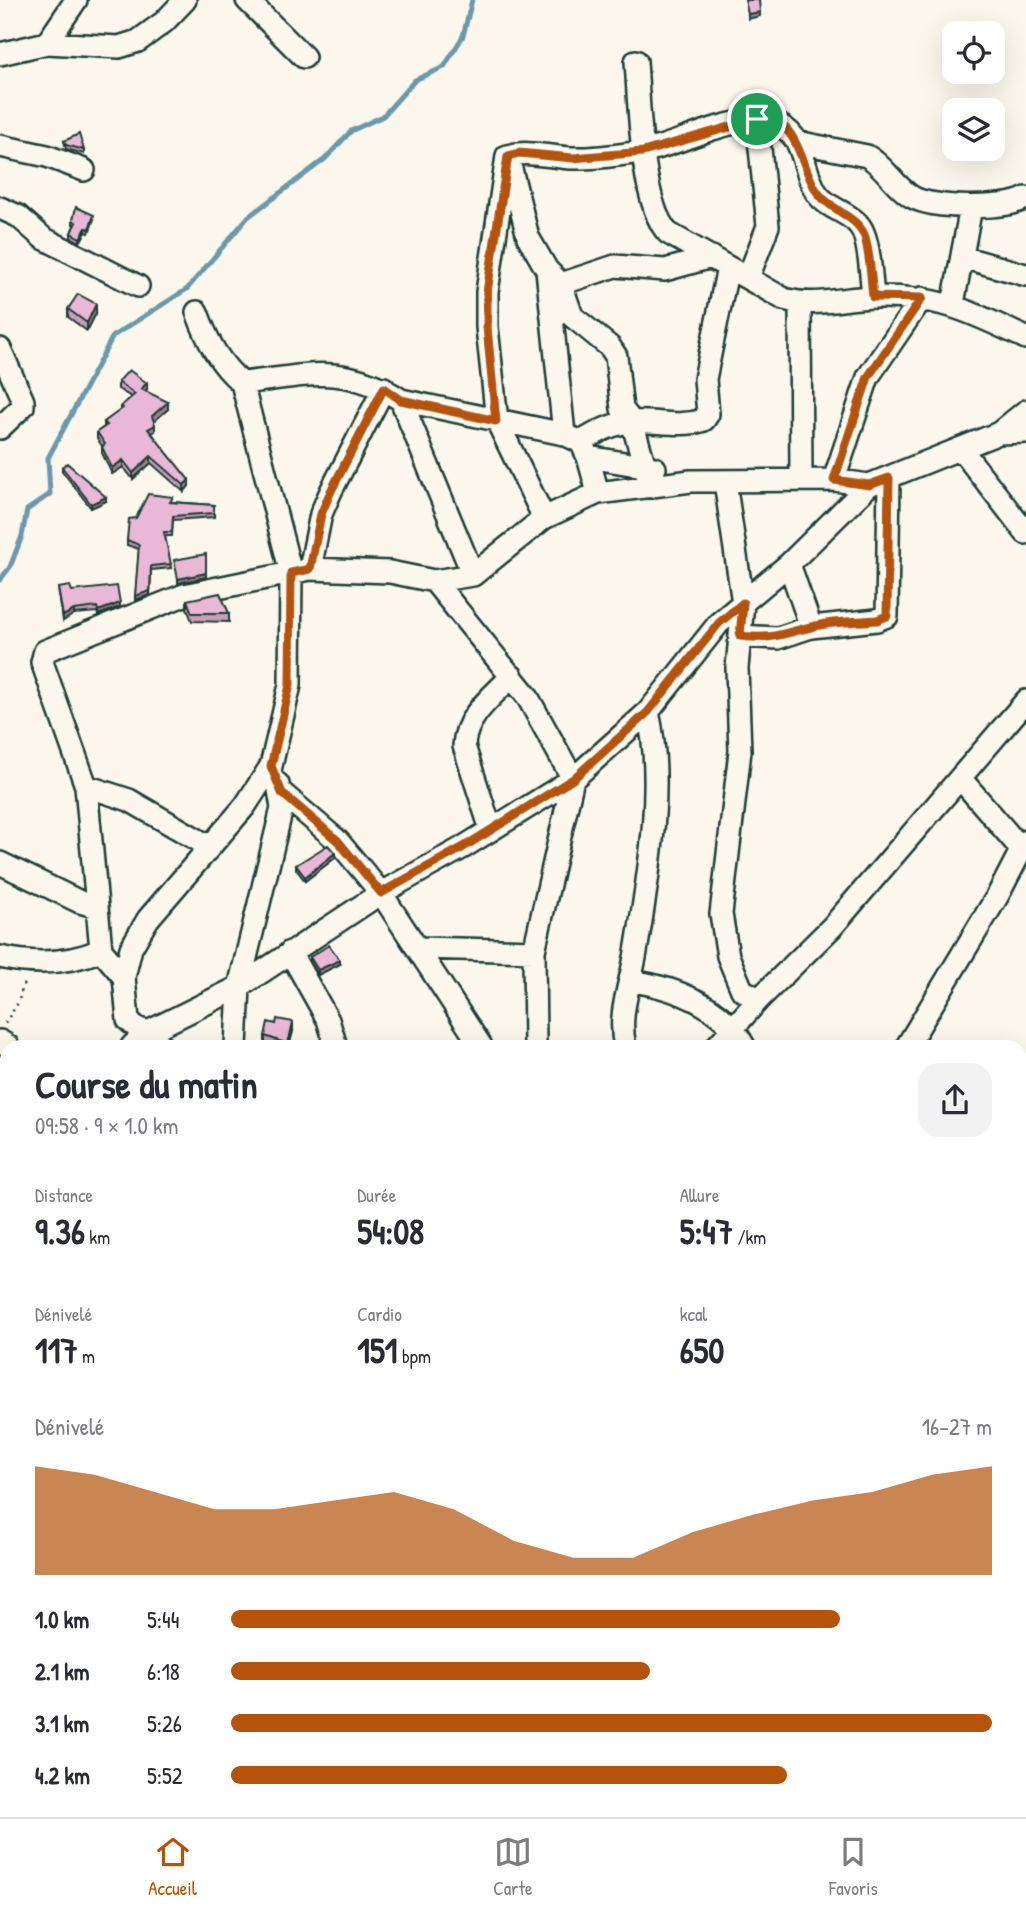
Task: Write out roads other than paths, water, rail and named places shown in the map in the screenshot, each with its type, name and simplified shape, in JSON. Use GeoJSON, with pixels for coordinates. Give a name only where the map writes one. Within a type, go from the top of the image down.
{"type":"FeatureCollection","features":[{"type":"Feature","properties":{"kind":"street"},"geometry":{"type":"LineString","coordinates":[[47,43],[76,0]]}},
{"type":"Feature","properties":{"kind":"street"},"geometry":{"type":"LineString","coordinates":[[0,54],[47,43],[119,47],[129,44],[164,22],[185,0]]}},
{"type":"Feature","properties":{"kind":"street"},"geometry":{"type":"LineString","coordinates":[[247,0],[304,57]]}},
{"type":"Feature","properties":{"kind":"street"},"geometry":{"type":"LineString","coordinates":[[636,61],[643,152],[659,223],[668,233],[784,299],[800,304],[873,297],[922,298],[953,304],[1026,338]]}},
{"type":"Feature","properties":{"kind":"street"},"geometry":{"type":"LineString","coordinates":[[748,278],[768,226],[757,119]]}},
{"type":"Feature","properties":{"kind":"street"},"geometry":{"type":"LineString","coordinates":[[508,156],[519,153],[573,158],[643,152],[757,119],[783,126],[797,142],[816,192],[832,209],[858,223],[865,237],[873,297]]}},
{"type":"Feature","properties":{"kind":"street"},"geometry":{"type":"LineString","coordinates":[[797,142],[826,150],[867,156],[877,162],[911,197],[971,207],[1008,204],[1026,198]]}},
{"type":"Feature","properties":{"kind":"street"},"geometry":{"type":"LineString","coordinates":[[0,146],[47,156],[84,170]]}},
{"type":"Feature","properties":{"kind":"street"},"geometry":{"type":"LineString","coordinates":[[508,156],[528,237],[554,277],[572,316],[610,347],[616,356],[622,409],[632,422],[651,486]]}},
{"type":"Feature","properties":{"kind":"street"},"geometry":{"type":"LineString","coordinates":[[508,156],[487,292],[487,327],[496,421],[544,518]]}},
{"type":"Feature","properties":{"kind":"street"},"geometry":{"type":"LineString","coordinates":[[953,304],[971,207]]}},
{"type":"Feature","properties":{"kind":"street"},"geometry":{"type":"LineString","coordinates":[[0,208],[18,216],[43,239],[138,286]]}},
{"type":"Feature","properties":{"kind":"street"},"geometry":{"type":"LineString","coordinates":[[962,257],[1026,275]]}},
{"type":"Feature","properties":{"kind":"street"},"geometry":{"type":"LineString","coordinates":[[554,277],[607,267],[665,270],[720,262]]}},
{"type":"Feature","properties":{"kind":"street"},"geometry":{"type":"LineString","coordinates":[[578,444],[603,429],[632,422],[672,425],[697,422],[708,414],[705,379],[720,262]]}},
{"type":"Feature","properties":{"kind":"street"},"geometry":{"type":"LineString","coordinates":[[554,277],[578,444],[598,493]]}},
{"type":"Feature","properties":{"kind":"street"},"geometry":{"type":"LineString","coordinates":[[834,480],[868,377],[922,298]]}},
{"type":"Feature","properties":{"kind":"street"},"geometry":{"type":"LineString","coordinates":[[800,304],[801,480]]}},
{"type":"Feature","properties":{"kind":"street"},"geometry":{"type":"LineString","coordinates":[[197,312],[207,340],[230,373],[242,383],[300,571]]}},
{"type":"Feature","properties":{"kind":"street"},"geometry":{"type":"LineString","coordinates":[[0,349],[23,401],[23,406],[0,428]]}},
{"type":"Feature","properties":{"kind":"street"},"geometry":{"type":"LineString","coordinates":[[242,383],[333,372],[375,383],[392,394],[578,444],[691,481]]}},
{"type":"Feature","properties":{"kind":"street"},"geometry":{"type":"LineString","coordinates":[[392,394],[331,491],[300,571],[290,685],[271,766],[246,806],[138,933],[124,977],[128,1020],[155,1039],[381,893],[573,779],[648,712],[719,623],[789,564],[879,481],[999,433],[1026,411]]}},
{"type":"Feature","properties":{"kind":"street"},"geometry":{"type":"LineString","coordinates":[[392,394],[473,575]]}},
{"type":"Feature","properties":{"kind":"street"},"geometry":{"type":"LineString","coordinates":[[999,433],[1026,432]]}},
{"type":"Feature","properties":{"kind":"street"},"geometry":{"type":"LineString","coordinates":[[961,449],[1026,533]]}},
{"type":"Feature","properties":{"kind":"street"},"geometry":{"type":"LineString","coordinates":[[124,977],[101,950],[86,786],[42,662],[45,651],[184,595],[300,571],[390,572],[434,581],[473,575],[544,518],[598,493],[691,481],[879,481]]}},
{"type":"Feature","properties":{"kind":"street"},"geometry":{"type":"LineString","coordinates":[[740,636],[778,638],[810,627],[877,620],[887,616],[879,481]]}},
{"type":"Feature","properties":{"kind":"street"},"geometry":{"type":"LineString","coordinates":[[725,482],[743,603],[737,668],[740,751],[721,914],[733,968],[743,990],[758,999]]}},
{"type":"Feature","properties":{"kind":"street"},"geometry":{"type":"LineString","coordinates":[[789,564],[810,627]]}},
{"type":"Feature","properties":{"kind":"street"},"geometry":{"type":"LineString","coordinates":[[434,581],[527,696],[573,779],[534,951],[535,1040]]}},
{"type":"Feature","properties":{"kind":"street"},"geometry":{"type":"LineString","coordinates":[[491,830],[464,746],[464,733],[472,718],[512,676]]}},
{"type":"Feature","properties":{"kind":"street"},"geometry":{"type":"LineString","coordinates":[[632,981],[670,988],[688,995],[739,1037],[758,999],[832,927],[1026,701]]}},
{"type":"Feature","properties":{"kind":"street"},"geometry":{"type":"LineString","coordinates":[[625,1040],[623,1010],[632,981],[651,836],[654,758],[648,712]]}},
{"type":"Feature","properties":{"kind":"street"},"geometry":{"type":"LineString","coordinates":[[236,1040],[239,987],[282,808],[282,793],[271,766]]}},
{"type":"Feature","properties":{"kind":"street"},"geometry":{"type":"LineString","coordinates":[[911,1040],[1022,859],[960,778]]}},
{"type":"Feature","properties":{"kind":"street"},"geometry":{"type":"LineString","coordinates":[[86,786],[129,800],[165,818],[210,847]]}},
{"type":"Feature","properties":{"kind":"street"},"geometry":{"type":"LineString","coordinates":[[282,793],[338,841],[381,893],[477,1040]]}},
{"type":"Feature","properties":{"kind":"street"},"geometry":{"type":"LineString","coordinates":[[0,863],[80,902],[97,907]]}},
{"type":"Feature","properties":{"kind":"street"},"geometry":{"type":"LineString","coordinates":[[419,948],[534,951]]}},
{"type":"Feature","properties":{"kind":"street"},"geometry":{"type":"LineString","coordinates":[[0,957],[30,963],[85,957],[101,950]]}},
{"type":"Feature","properties":{"kind":"street"},"geometry":{"type":"LineString","coordinates":[[290,952],[328,1020],[334,1040]]}},
{"type":"Feature","properties":{"kind":"waterway"},"geometry":{"type":"LineString","coordinates":[[0,580],[10,567],[22,536],[27,510],[50,494],[48,458],[113,336],[187,289],[248,217],[325,159],[351,131],[383,116],[415,80],[444,67],[463,36],[472,0]]}}]}
